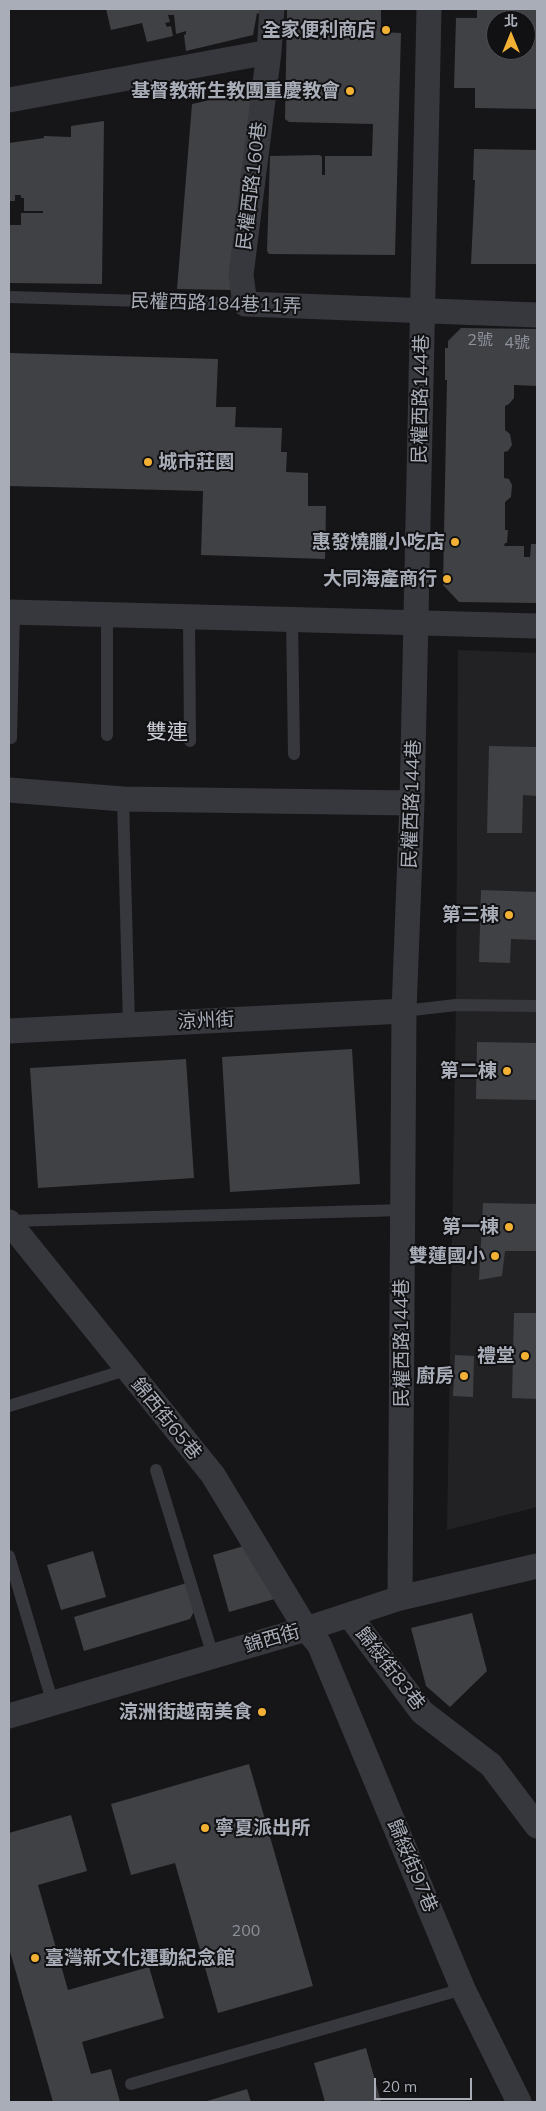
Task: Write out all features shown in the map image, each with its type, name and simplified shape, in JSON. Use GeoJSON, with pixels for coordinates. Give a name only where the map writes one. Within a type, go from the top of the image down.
{"type":"FeatureCollection","features":[{"type":"Feature","properties":{"kind":"street","name":"民權西路160巷"},"geometry":{"type":"LineString","coordinates":[[245,304],[240,275],[269,52],[272,9]]}},
{"type":"Feature","properties":{"kind":"street","name":"民權西路144巷"},"geometry":{"type":"LineString","coordinates":[[400,1598],[404,1011],[412,803],[430,9]]}},
{"type":"Feature","properties":{"kind":"street"},"geometry":{"type":"LineString","coordinates":[[9,100],[269,52]]}},
{"type":"Feature","properties":{"kind":"street","name":"民權西路184巷11弄"},"geometry":{"type":"LineString","coordinates":[[245,304],[537,315]]}},
{"type":"Feature","properties":{"kind":"street"},"geometry":{"type":"LineString","coordinates":[[11,612],[537,626]]}},
{"type":"Feature","properties":{"kind":"street"},"geometry":{"type":"LineString","coordinates":[[9,790],[123,799],[412,803]]}},
{"type":"Feature","properties":{"kind":"street","name":"涼州街"},"geometry":{"type":"LineString","coordinates":[[9,1031],[404,1011]]}},
{"type":"Feature","properties":{"kind":"street","name":"錦西街65巷"},"geometry":{"type":"LineString","coordinates":[[9,1222],[212,1476],[306,1629]]}},
{"type":"Feature","properties":{"kind":"street","name":"錦西街"},"geometry":{"type":"LineString","coordinates":[[9,1716],[306,1629],[400,1598],[537,1566]]}},
{"type":"Feature","properties":{"kind":"street","name":"歸綏街83巷"},"geometry":{"type":"LineString","coordinates":[[349,1615],[422,1712],[490,1764],[537,1826]]}},
{"type":"Feature","properties":{"kind":"street","name":"歸綏街97巷"},"geometry":{"type":"LineString","coordinates":[[306,1629],[319,1644],[463,1989],[519,2102]]}},
{"type":"Feature","properties":{"kind":"lane","name":"民權西路184巷11弄"},"geometry":{"type":"LineString","coordinates":[[9,297],[245,304]]}},
{"type":"Feature","properties":{"kind":"lane"},"geometry":{"type":"LineString","coordinates":[[11,612],[11,738]]}},
{"type":"Feature","properties":{"kind":"lane"},"geometry":{"type":"LineString","coordinates":[[107,614],[107,734]]}},
{"type":"Feature","properties":{"kind":"lane"},"geometry":{"type":"LineString","coordinates":[[189,616],[190,741]]}},
{"type":"Feature","properties":{"kind":"lane"},"geometry":{"type":"LineString","coordinates":[[292,619],[294,754]]}},
{"type":"Feature","properties":{"kind":"lane"},"geometry":{"type":"LineString","coordinates":[[123,799],[130,1025]]}},
{"type":"Feature","properties":{"kind":"lane"},"geometry":{"type":"LineString","coordinates":[[404,1011],[456,1005],[537,1006]]}},
{"type":"Feature","properties":{"kind":"lane"},"geometry":{"type":"LineString","coordinates":[[9,1222],[403,1210]]}},
{"type":"Feature","properties":{"kind":"lane"},"geometry":{"type":"LineString","coordinates":[[9,1406],[126,1370]]}},
{"type":"Feature","properties":{"kind":"lane"},"geometry":{"type":"LineString","coordinates":[[156,1470],[212,1656]]}},
{"type":"Feature","properties":{"kind":"lane"},"geometry":{"type":"LineString","coordinates":[[9,1556],[53,1704]]}},
{"type":"Feature","properties":{"kind":"lane"},"geometry":{"type":"LineString","coordinates":[[131,2084],[463,1989]]}},
{"type":"Feature","properties":{"kind":"shaded area","name":"雙蓮國小"},"geometry":{"type":"Polygon","coordinates":[[[458,650],[537,653],[537,1507],[447,1530],[456,1005],[458,650]]]}},
{"type":"Feature","properties":{"kind":"building"},"geometry":{"type":"Polygon","coordinates":[[[106,9],[260,9],[259,14],[257,13],[253,35],[186,51],[184,35],[186,31],[176,34],[174,15],[168,15],[170,22],[165,23],[167,27],[171,26],[173,36],[147,42],[142,23],[111,30],[106,9]]]}},
{"type":"Feature","properties":{"kind":"building"},"geometry":{"type":"Polygon","coordinates":[[[287,9],[381,9],[381,32],[401,33],[395,255],[269,254],[267,251],[270,156],[320,155],[322,157],[322,175],[325,175],[325,156],[372,156],[373,124],[289,122],[285,119],[287,9]]]}},
{"type":"Feature","properties":{"kind":"building"},"geometry":{"type":"Polygon","coordinates":[[[477,9],[537,9],[537,109],[475,108],[475,88],[454,88],[456,18],[477,18],[477,9]]]}},
{"type":"Feature","properties":{"kind":"building"},"geometry":{"type":"Polygon","coordinates":[[[223,93],[256,97],[231,290],[177,289],[192,104],[223,97],[223,93]]]}},
{"type":"Feature","properties":{"kind":"building"},"geometry":{"type":"Polygon","coordinates":[[[104,121],[102,284],[9,283],[9,225],[21,225],[21,213],[43,213],[43,211],[24,211],[24,198],[21,198],[21,195],[15,195],[15,201],[9,201],[9,143],[44,138],[44,136],[71,137],[71,126],[104,121]]]}},
{"type":"Feature","properties":{"kind":"building"},"geometry":{"type":"Polygon","coordinates":[[[474,149],[537,150],[537,264],[471,264],[475,180],[473,180],[474,149]]]}},
{"type":"Feature","properties":{"kind":"building"},"geometry":{"type":"Polygon","coordinates":[[[461,328],[537,329],[537,386],[514,385],[514,398],[505,406],[505,430],[510,434],[512,445],[508,451],[504,452],[504,478],[509,479],[512,485],[511,497],[505,502],[505,530],[508,530],[507,543],[504,546],[524,546],[524,557],[530,557],[531,544],[537,544],[537,603],[459,602],[443,585],[447,380],[445,380],[445,348],[448,348],[448,341],[461,328]]]}},
{"type":"Feature","properties":{"kind":"building","name":"城市莊園"},"geometry":{"type":"Polygon","coordinates":[[[9,353],[218,359],[216,407],[236,407],[235,427],[282,428],[281,452],[287,452],[286,472],[308,473],[308,506],[326,506],[325,559],[201,555],[203,491],[9,486],[9,353]]]}},
{"type":"Feature","properties":{"kind":"building"},"geometry":{"type":"Polygon","coordinates":[[[489,746],[537,747],[537,796],[523,795],[522,833],[487,833],[489,746]]]}},
{"type":"Feature","properties":{"kind":"building","name":"第三棟"},"geometry":{"type":"Polygon","coordinates":[[[481,890],[537,892],[537,940],[511,939],[510,963],[479,962],[481,890]]]}},
{"type":"Feature","properties":{"kind":"building","name":"第二棟"},"geometry":{"type":"Polygon","coordinates":[[[477,1042],[537,1043],[537,1100],[476,1099],[477,1042]]]}},
{"type":"Feature","properties":{"kind":"building"},"geometry":{"type":"Polygon","coordinates":[[[352,1049],[360,1184],[230,1192],[222,1057],[352,1049]]]}},
{"type":"Feature","properties":{"kind":"building"},"geometry":{"type":"Polygon","coordinates":[[[186,1059],[194,1178],[38,1188],[30,1068],[186,1059]]]}},
{"type":"Feature","properties":{"kind":"building","name":"第一棟"},"geometry":{"type":"Polygon","coordinates":[[[483,1203],[537,1204],[537,1251],[505,1251],[502,1276],[479,1280],[483,1203]]]}},
{"type":"Feature","properties":{"kind":"building","name":"禮堂"},"geometry":{"type":"Polygon","coordinates":[[[514,1313],[537,1313],[537,1399],[512,1398],[514,1313]]]}},
{"type":"Feature","properties":{"kind":"building","name":"廚房"},"geometry":{"type":"Polygon","coordinates":[[[455,1355],[474,1356],[473,1397],[453,1396],[455,1355]]]}},
{"type":"Feature","properties":{"kind":"building"},"geometry":{"type":"Polygon","coordinates":[[[261,1541],[278,1598],[229,1612],[213,1555],[261,1541]]]}},
{"type":"Feature","properties":{"kind":"building"},"geometry":{"type":"Polygon","coordinates":[[[93,1551],[106,1597],[61,1610],[47,1565],[93,1551]]]}},
{"type":"Feature","properties":{"kind":"building"},"geometry":{"type":"Polygon","coordinates":[[[190,1582],[198,1604],[190,1619],[84,1651],[74,1617],[190,1582]]]}},
{"type":"Feature","properties":{"kind":"building"},"geometry":{"type":"Polygon","coordinates":[[[472,1613],[487,1671],[450,1707],[426,1686],[411,1628],[472,1613]]]}},
{"type":"Feature","properties":{"kind":"building"},"geometry":{"type":"Polygon","coordinates":[[[249,1764],[313,1986],[218,2013],[175,1863],[131,1875],[111,1804],[249,1764]]]}},
{"type":"Feature","properties":{"kind":"building","name":"臺灣新文化運動紀念館"},"geometry":{"type":"Polygon","coordinates":[[[71,1815],[87,1871],[38,1885],[68,1990],[149,1967],[164,2018],[82,2042],[91,2074],[111,2069],[120,2102],[53,2102],[9,1948],[9,1833],[71,1815]]]}},
{"type":"Feature","properties":{"kind":"building"},"geometry":{"type":"Polygon","coordinates":[[[366,2048],[381,2102],[325,2102],[314,2063],[366,2048]]]}},
{"type":"Feature","properties":{"kind":"building"},"geometry":{"type":"Polygon","coordinates":[[[247,2089],[251,2102],[204,2102],[247,2089]]]}},
{"type":"Feature","properties":{"kind":"place","name":"全家便利商店"},"geometry":{"type":"Point","coordinates":[386,30]}},
{"type":"Feature","properties":{"kind":"place","name":"基督教新生教團重慶教會"},"geometry":{"type":"Point","coordinates":[350,91]}},
{"type":"Feature","properties":{"kind":"place","name":"城市莊園"},"geometry":{"type":"Point","coordinates":[148,462]}},
{"type":"Feature","properties":{"kind":"place","name":"惠發燒臘小吃店"},"geometry":{"type":"Point","coordinates":[455,542]}},
{"type":"Feature","properties":{"kind":"place","name":"大同海產商行"},"geometry":{"type":"Point","coordinates":[447,579]}},
{"type":"Feature","properties":{"kind":"place","name":"第三棟"},"geometry":{"type":"Point","coordinates":[509,915]}},
{"type":"Feature","properties":{"kind":"place","name":"第二棟"},"geometry":{"type":"Point","coordinates":[507,1071]}},
{"type":"Feature","properties":{"kind":"place","name":"第一棟"},"geometry":{"type":"Point","coordinates":[509,1227]}},
{"type":"Feature","properties":{"kind":"place","name":"雙蓮國小"},"geometry":{"type":"Point","coordinates":[495,1256]}},
{"type":"Feature","properties":{"kind":"place","name":"禮堂"},"geometry":{"type":"Point","coordinates":[525,1356]}},
{"type":"Feature","properties":{"kind":"place","name":"廚房"},"geometry":{"type":"Point","coordinates":[464,1376]}},
{"type":"Feature","properties":{"kind":"place","name":"涼洲街越南美食"},"geometry":{"type":"Point","coordinates":[262,1712]}},
{"type":"Feature","properties":{"kind":"place","name":"寧夏派出所"},"geometry":{"type":"Point","coordinates":[205,1828]}},
{"type":"Feature","properties":{"kind":"place","name":"臺灣新文化運動紀念館"},"geometry":{"type":"Point","coordinates":[35,1958]}},
{"type":"Feature","properties":{"kind":"district","name":"雙連"},"geometry":{"type":"Point","coordinates":[167,733]}}]}
